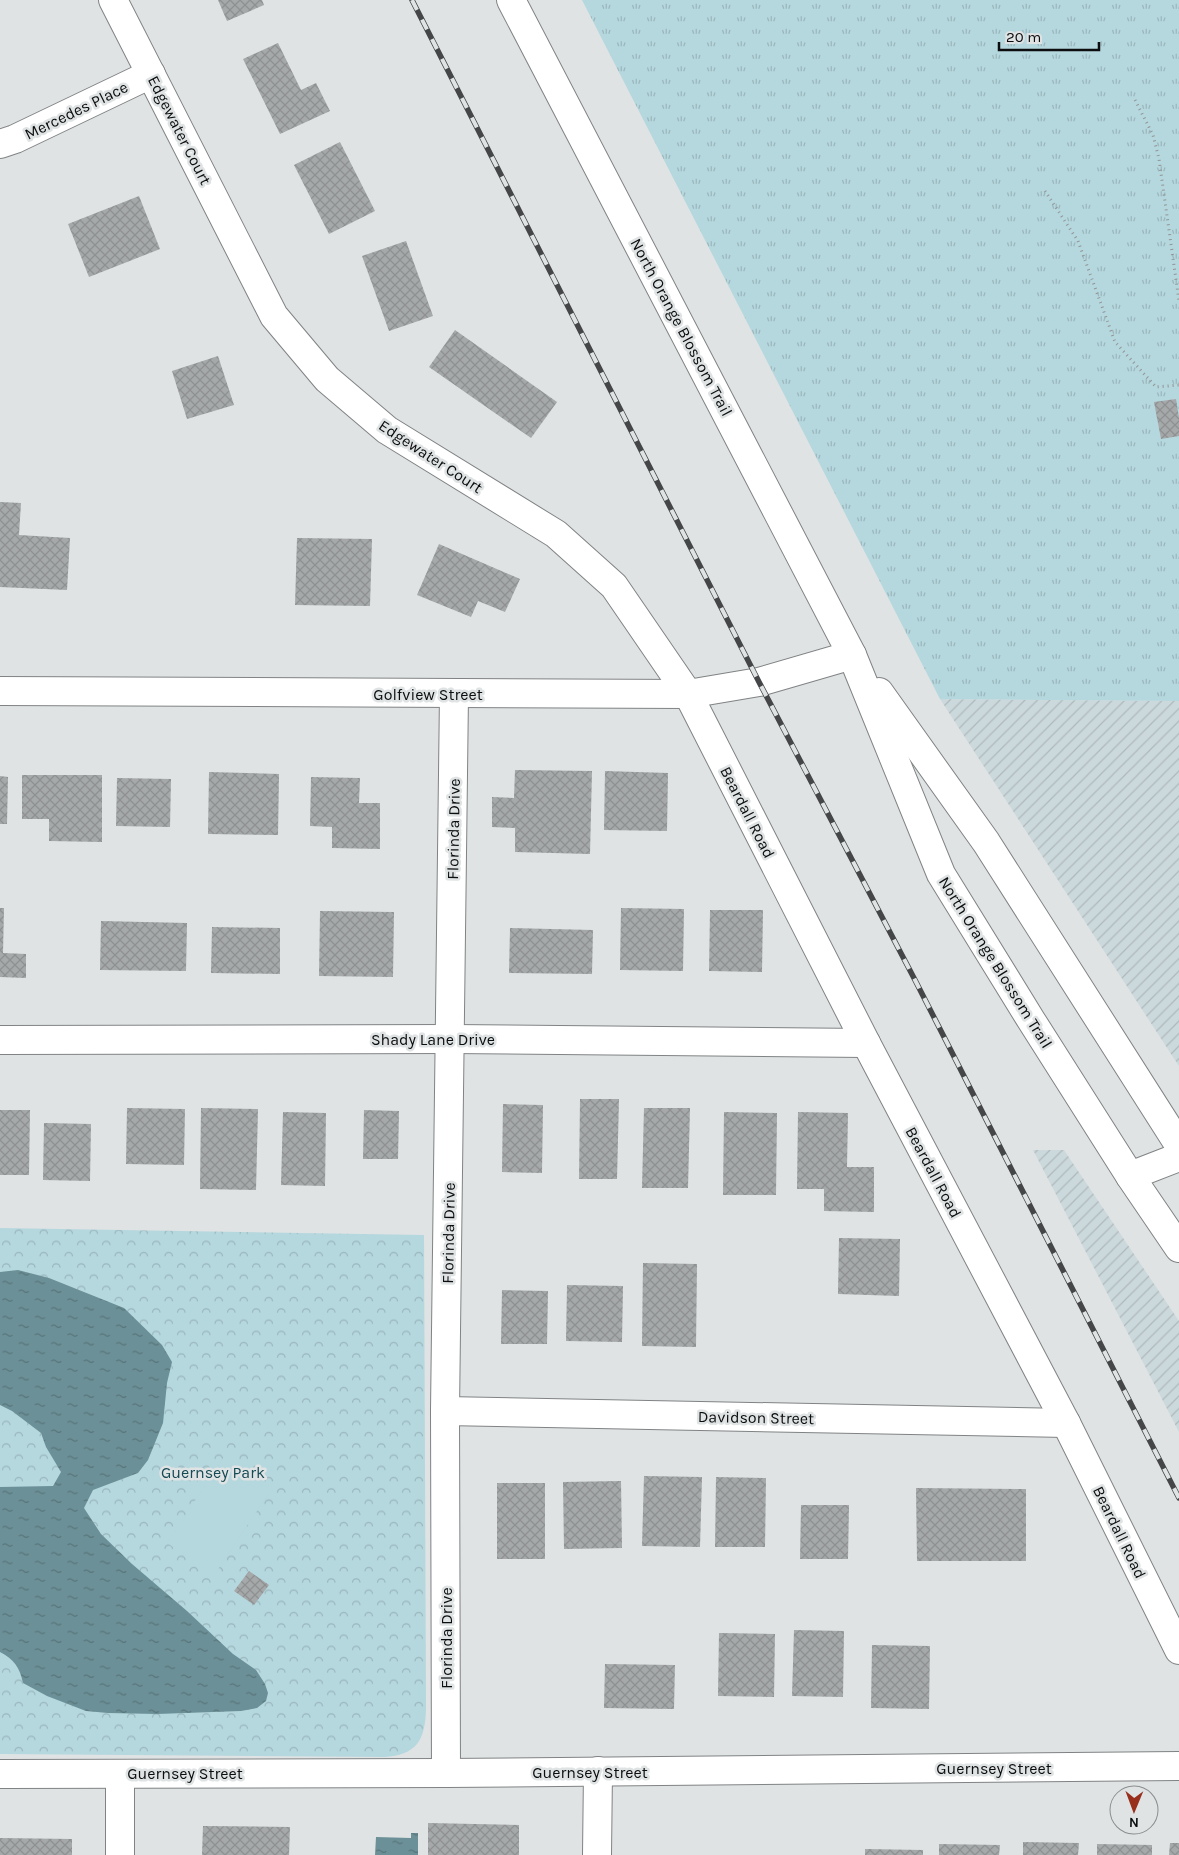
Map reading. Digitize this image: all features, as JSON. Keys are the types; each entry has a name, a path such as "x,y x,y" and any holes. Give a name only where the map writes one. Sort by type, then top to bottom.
{"street":[{"name":"Edgewater Court","path":"113,0 274,316 327,380 387,430 556,534 614,586 688,694"},
{"name":"North Orange Blossom Trail","path":"511,0 852,655 941,874 1130,1176 1179,1248"},
{"name":"Mercedes Place","path":"0,144 15,139 151,74"},
{"name":"North Orange Blossom Trail","path":"852,655 986,842 1084,999 1179,1145"},
{"name":"Golfview Street","path":"0,690 688,694 759,682 852,655"},
{"name":"Florinda Drive","path":"446,1773 445,1410 454,694"},
{"name":"Beardall Road","path":"688,694 866,1043 1066,1423 1179,1650"},
{"name":"Shady Lane Drive","path":"0,1040 451,1039 866,1043"},
{"path":"1130,1176 1179,1157"},
{"name":"Davidson Street","path":"445,1410 1066,1423"},
{"name":"Guernsey Street","path":"0,1774 598,1772 1179,1766"},
{"path":"597,1855 598,1772"},
{"path":"120,1774 120,1855"}],"path":[{"path":"1135,100 1153,135 1159,159 1179,301"},
{"path":"1045,191 1078,241 1115,342 1156,387 1179,385"}],"shaded area":[{"path":"940,699 1179,701 1179,1066 1171,1054"},
{"path":"1033,1150 1064,1150 1179,1321 1179,1432"}],"green space":[{"path":"582,0 1179,0 1179,701 940,699"},
{"name":"Guernsey Park","path":"0,1228 424,1235 426,1709 424,1729 417,1744 412,1749 395,1756 384,1757 0,1754"},
{"path":"223,1458 271,1490 215,1574 167,1543"}],"water":[{"path":"18,1270 49,1278 124,1308 162,1345 172,1362 167,1383 163,1423 148,1460 138,1473 93,1490 84,1508 101,1534 132,1564 187,1611 233,1654 256,1670 265,1684 268,1693 266,1701 257,1708 241,1711 157,1714 86,1711 47,1696 23,1683 16,1665 0,1652 0,1487 53,1486 61,1472 46,1447 41,1433 12,1411 0,1405 0,1272"},
{"path":"411,1833 418,1833 418,1855 375,1855 376,1837 411,1838"}],"building":[{"path":"218,0 262,0 264,5 227,21"},
{"path":"278,43 301,90 316,83 330,111 280,134 243,59"},
{"path":"340,142 375,211 329,234 294,165"},
{"path":"139,196 160,249 89,277 68,224"},
{"path":"406,241 433,316 389,331 362,256"},
{"path":"455,330 557,402 531,438 429,367"},
{"path":"218,356 234,405 187,419 172,371"},
{"path":"1176,399 1179,436 1161,439 1154,402"},
{"path":"0,502 21,503 19,535 70,538 67,590 0,587"},
{"path":"297,538 372,539 370,606 295,605"},
{"path":"439,544 520,579 505,612 478,601 471,617 417,595"},
{"path":"515,770 592,771 590,854 515,852 515,828 492,827 492,797 514,798"},
{"path":"605,771 668,773 667,831 604,830"},
{"path":"209,772 279,774 278,835 208,834"},
{"path":"22,775 102,775 102,842 49,841 49,819 22,819"},
{"path":"0,776 8,777 7,824 0,824"},
{"path":"311,777 360,778 359,803 380,803 380,849 332,848 332,827 310,826"},
{"path":"117,778 171,779 170,827 116,826"},
{"path":"0,908 4,908 3,953 26,954 26,978 0,977"},
{"path":"621,908 684,909 683,971 620,970"},
{"path":"710,910 763,910 762,972 709,971"},
{"path":"320,911 394,912 393,977 319,976"},
{"path":"101,921 187,923 186,971 100,970"},
{"path":"212,927 280,928 280,974 211,973"},
{"path":"510,928 593,930 592,974 509,973"},
{"path":"580,1099 619,1099 617,1179 579,1179"},
{"path":"503,1104 543,1105 542,1173 502,1172"},
{"path":"127,1108 185,1109 184,1165 126,1164"},
{"path":"201,1108 258,1109 256,1190 200,1189"},
{"path":"644,1108 690,1108 688,1188 642,1188"},
{"path":"0,1110 30,1110 29,1175 0,1175"},
{"path":"364,1110 399,1111 398,1159 363,1159"},
{"path":"283,1112 326,1113 325,1186 281,1185"},
{"path":"724,1112 777,1113 776,1195 723,1195"},
{"path":"798,1112 848,1113 847,1167 874,1167 874,1212 824,1211 824,1189 797,1189"},
{"path":"44,1123 91,1124 90,1181 43,1180"},
{"path":"839,1238 900,1239 899,1296 838,1294"},
{"path":"643,1263 697,1264 696,1347 642,1346"},
{"path":"567,1285 623,1286 622,1342 566,1341"},
{"path":"502,1290 548,1291 547,1344 501,1344"},
{"path":"644,1476 702,1477 700,1547 642,1546"},
{"path":"716,1477 766,1478 765,1547 715,1547"},
{"path":"621,1481 622,1548 564,1549 563,1482"},
{"path":"497,1483 545,1483 545,1559 497,1559"},
{"path":"916,1488 1026,1489 1026,1561 917,1561"},
{"path":"801,1505 849,1505 848,1559 800,1559"},
{"path":"249,1571 269,1585 254,1605 234,1591"},
{"path":"794,1630 844,1631 843,1697 792,1696"},
{"path":"719,1633 775,1634 774,1697 718,1696"},
{"path":"872,1645 930,1646 929,1709 871,1708"},
{"path":"605,1664 675,1665 674,1709 604,1708"},
{"path":"428,1823 519,1825 519,1855 428,1855"},
{"path":"203,1826 290,1827 289,1855 202,1855"},
{"path":"0,1838 72,1839 72,1855 0,1855"},
{"path":"1023,1842 1079,1843 1078,1855 1023,1855"},
{"path":"1170,1843 1179,1843 1179,1855 1169,1855"},
{"path":"939,1844 1000,1845 999,1855 939,1855"},
{"path":"1097,1844 1152,1845 1152,1855 1097,1855"},
{"path":"865,1849 923,1850 923,1855 865,1855"}],"railway":[{"path":"412,0 759,682 915,980 1179,1498"}]}
